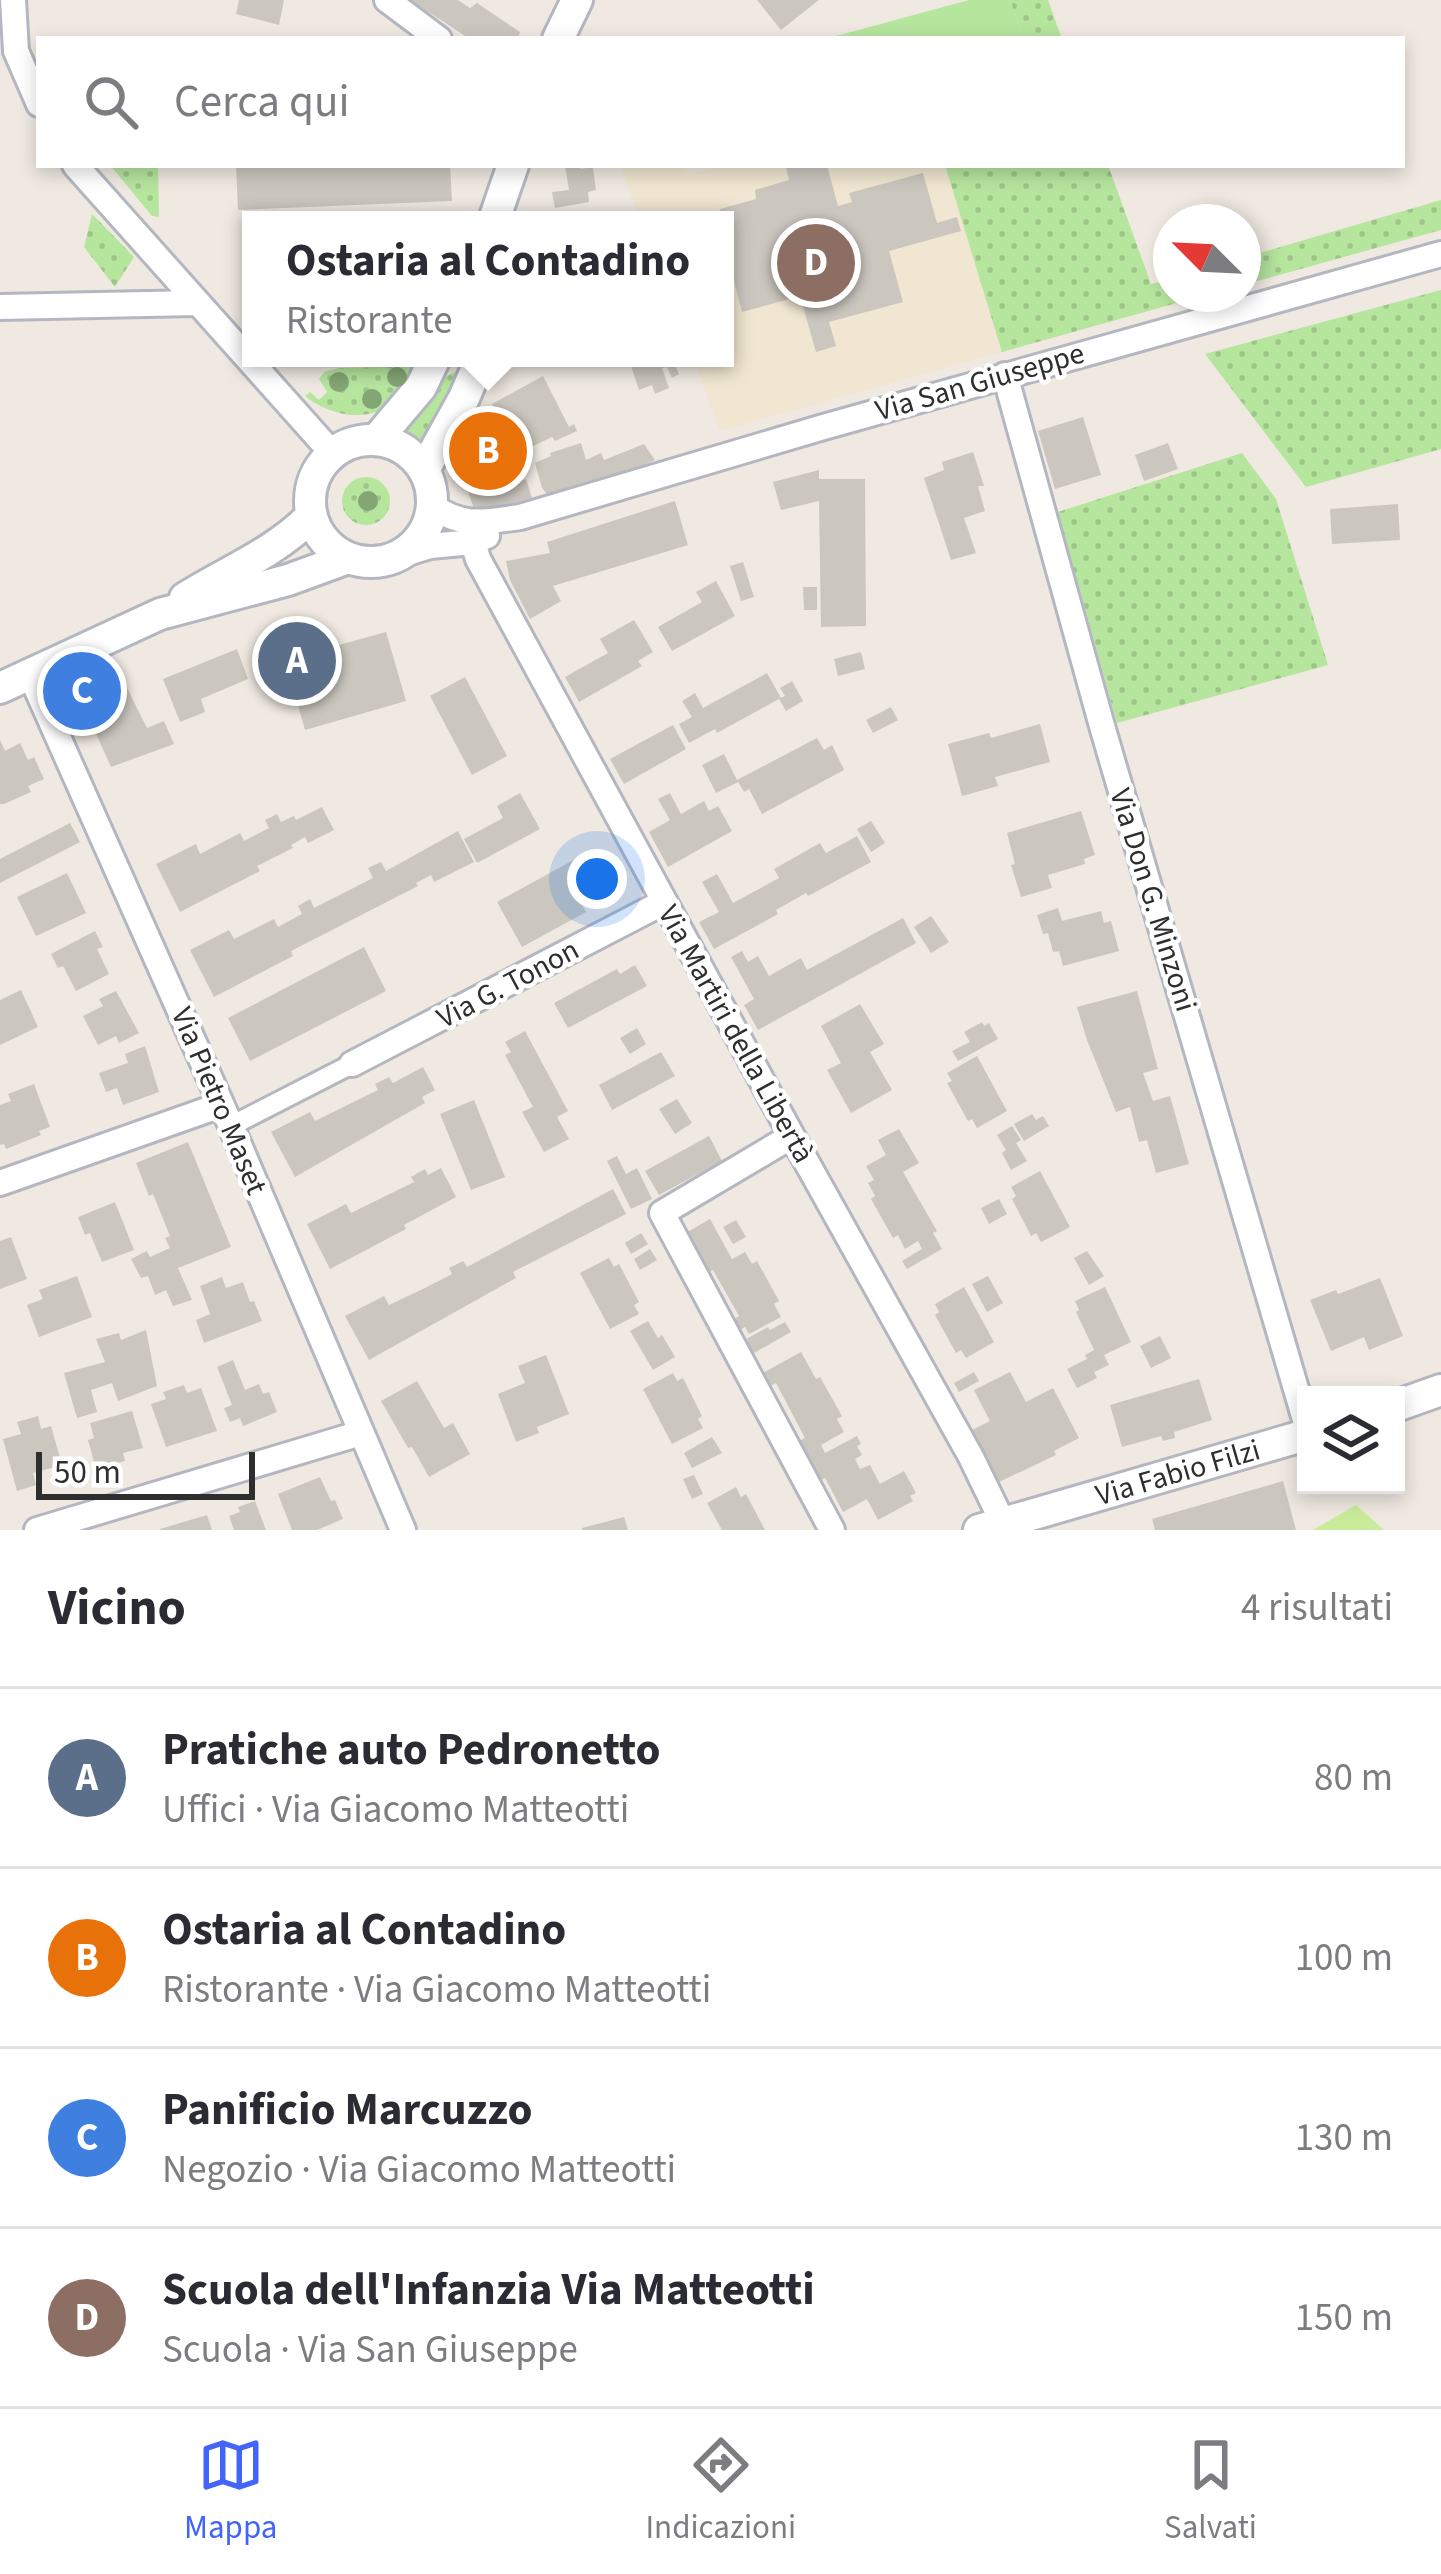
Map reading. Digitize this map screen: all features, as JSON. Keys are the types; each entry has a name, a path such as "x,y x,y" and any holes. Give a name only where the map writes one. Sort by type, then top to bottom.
{"street":[{"path":"13,0 16,51 36,98"},
{"path":"387,0 435,36"},
{"path":"550,0 554,36"},
{"path":"556,36 577,0"},
{"path":"78,168 242,354"},
{"path":"497,211 512,168"},
{"path":"519,211 526,168"},
{"name":"Via San Giuseppe","path":"432,506 462,522 520,517 1441,254"},
{"path":"0,307 196,303"},
{"path":"254,367 332,453"},
{"path":"377,439 435,367"},
{"path":"424,470 477,367"},
{"name":"Via Don G. Minzoni","path":"1005,375 1102,726 1297,1392"},
{"path":"0,688 258,573 348,558 377,562 401,555 421,537 432,506 424,470 406,450 377,439 346,444 320,466 311,486 311,516 327,544 348,558"},
{"path":"258,573 311,516"},
{"name":"Via San Giuseppe","path":"401,555 430,546 473,542 520,517"},
{"name":"Via Martiri della Libertà","path":"473,542 478,559 791,1136 970,1457 991,1527"},
{"name":"Via Pietro Maset","path":"30,674 403,1530"},
{"name":"Via G. Tonon","path":"352,1064 664,902"},
{"path":"0,1183 226,1115 352,1064"},
{"path":"791,1136 662,1213 832,1530"},
{"path":"1405,1403 1441,1390"},
{"path":"37,1530 361,1433"},
{"name":"Via Fabio Filzi","path":"991,1527 1297,1439"}],"shaded area":[{"path":"621,168 686,168 689,175 711,168 946,168 1002,352 720,431 696,367 734,367 734,211 637,211"}],"green space":[{"path":"969,0 1010,0 1022,36 836,36"},
{"path":"1010,0 1048,0 1061,36 1022,36"},
{"path":"112,168 158,168 159,217 152,216"},
{"path":"946,168 1109,168 1153,284 1153,310 1002,352"},
{"path":"1441,200 1441,230 1261,280 1261,253"},
{"path":"92,214 134,257 115,287 84,247"},
{"path":"1441,290 1441,449 1306,487 1205,354"},
{"path":"417,367 386,407 363,415 338,413 305,396 310,392 319,400 327,392 319,379 324,372"},
{"path":"461,372 419,444 402,432 425,407 440,379"},
{"path":"1242,453 1276,499 1328,665 1117,723 1058,512"},
{"path":"366,477 383,484 390,501 383,518 366,525 349,518 342,501 349,484"},
{"path":"1356,1505 1384,1530 1313,1530"}],"building":[{"path":"239,0 284,0 279,25 236,14"},
{"path":"410,0 458,0 470,8 477,3 520,32 519,36 465,36"},
{"path":"757,0 819,0 781,30"},
{"path":"236,168 450,168 452,201 238,210"},
{"path":"565,168 593,168 596,190 588,192 589,202 555,208 552,192 569,190"},
{"path":"786,168 828,168 838,206 852,202 849,193 923,173 937,223 957,217 961,231 889,251 903,302 829,322 836,346 816,352 800,296 742,312 734,282 734,211 720,209 756,199 755,190 789,180"},
{"path":"631,367 667,367 662,368 669,388 655,394 652,385 639,390"},
{"path":"543,376 569,427 574,424 577,431 517,454 492,404"},
{"path":"1083,417 1101,475 1055,489 1038,431"},
{"path":"581,443 586,460 601,453 604,460 644,444 655,460 547,494 535,463"},
{"path":"1168,443 1178,469 1144,481 1135,455"},
{"path":"973,452 984,486 978,486 985,511 964,518 976,553 951,560 924,478 944,470 942,462"},
{"path":"514,460 532,498 476,514 465,484"},
{"path":"819,470 819,479 865,479 866,626 821,627 819,501 781,510 773,482"},
{"path":"675,501 688,545 553,586 561,601 530,619 506,561 550,553 547,542"},
{"path":"1398,504 1400,540 1332,544 1330,509"},
{"path":"743,562 754,597 741,601 730,566"},
{"path":"716,581 735,616 672,651 658,627 702,602 696,592"},
{"path":"803,587 817,587 817,610 804,610"},
{"path":"634,620 653,652 638,661 642,666 579,702 565,677 608,653 600,639"},
{"path":"386,632 406,701 305,730 285,660"},
{"path":"237,649 248,679 201,699 205,712 180,722 163,679"},
{"path":"861,652 865,669 838,676 834,659"},
{"path":"767,673 781,698 785,696 780,688 792,681 803,701 786,711 779,699 689,743 679,724 692,717 682,701 695,693 703,708"},
{"path":"121,676 147,728 164,721 174,744 111,767 78,693"},
{"path":"465,677 507,756 472,775 430,696"},
{"path":"891,707 898,720 873,733 866,720"},
{"path":"1040,724 1050,762 995,777 998,786 962,796 948,744"},
{"path":"673,725 686,749 624,784 610,759"},
{"path":"817,738 824,750 832,745 844,770 762,814 749,789 744,792 738,782 716,793 702,765 724,754 737,780"},
{"path":"0,740 5,751 20,743 28,760 34,757 44,779 28,786 31,792 4,804 0,804"},
{"path":"520,793 540,829 477,863 464,839 503,818 497,806"},
{"path":"670,793 681,814 704,801 709,811 718,806 732,831 668,867 649,832 670,820 658,799"},
{"path":"322,807 334,830 308,843 305,837 257,866 260,871 180,912 156,864 196,844 200,854 240,833 244,841 269,828 265,820 277,814 281,822 294,816 296,820"},
{"path":"1081,811 1095,855 1084,859 1085,864 1048,875 1052,888 1021,897 1007,833"},
{"path":"871,821 885,843 871,852 857,829"},
{"path":"70,823 80,842 0,883 0,859"},
{"path":"458,831 474,862 434,882 431,875 214,997 190,950 229,930 234,939 274,919 278,927 302,914 298,906 310,899 314,908 373,878 368,868 381,862 386,871"},
{"path":"857,836 871,862 806,893 714,949 699,922 719,912 702,882 717,874 733,903 779,878 774,869 820,843 826,853"},
{"path":"577,858 586,874 570,883 586,912 522,947 497,902"},
{"path":"67,873 86,913 36,936 17,897"},
{"path":"1058,908 1062,921 1101,911 1104,923 1111,921 1119,951 1063,966 1037,915"},
{"path":"931,916 949,942 931,953 914,927"},
{"path":"903,918 916,943 758,1030 744,1005 754,999 731,957 742,951 748,962 758,956 769,976 801,958 807,970"},
{"path":"95,931 103,947 97,949 109,974 76,991 51,954"},
{"path":"364,947 386,991 250,1061 228,1018"},
{"path":"635,965 647,986 568,1028 554,1003 617,969 620,974"},
{"path":"21,990 38,1027 0,1045 0,1000"},
{"path":"116,991 139,1033 119,1043 116,1036 98,1045 83,1016 103,1006 99,999"},
{"path":"1137,991 1158,1069 1143,1073 1153,1101 1170,1096 1189,1164 1156,1173 1147,1140 1139,1142 1130,1107 1116,1112 1077,1007"},
{"path":"860,1004 884,1044 870,1052 892,1090 851,1113 827,1070 841,1063 821,1026"},
{"path":"982,1022 984,1026 989,1023 998,1039 958,1061 952,1051 970,1042 964,1032"},
{"path":"637,1028 646,1044 630,1054 620,1038"},
{"path":"525,1031 568,1111 557,1117 569,1139 544,1152 522,1112 533,1107 505,1055 511,1052 505,1042"},
{"path":"145,1046 159,1092 123,1105 117,1088 106,1092 99,1073 128,1063 125,1054"},
{"path":"661,1052 675,1076 612,1110 599,1085"},
{"path":"977,1056 1007,1111 977,1128 972,1119 968,1121 947,1083 952,1081 947,1073"},
{"path":"423,1067 435,1090 422,1097 425,1103 295,1177 271,1132 310,1112 315,1121 378,1090 375,1084 389,1077 393,1083"},
{"path":"34,1084 50,1127 6,1149 0,1145 0,1105 11,1101 8,1094"},
{"path":"677,1099 692,1123 675,1134 659,1109"},
{"path":"474,1100 505,1177 471,1190 440,1114"},
{"path":"1032,1114 1036,1120 1043,1116 1049,1126 1024,1141 1014,1124"},
{"path":"1012,1126 1027,1161 1011,1170 997,1135"},
{"path":"899,1129 919,1163 903,1172 937,1231 933,1233 942,1249 907,1269 902,1261 922,1249 918,1241 905,1249 898,1235 893,1238 871,1199 875,1196 868,1183 874,1180 866,1166 886,1155 878,1140"},
{"path":"709,1136 722,1161 659,1195 645,1171"},
{"path":"188,1142 231,1247 178,1268 192,1300 173,1306 166,1290 155,1295 148,1276 141,1278 131,1259 170,1248 165,1238 170,1236 136,1163"},
{"path":"617,1156 626,1174 637,1168 652,1199 631,1209 607,1161"},
{"path":"441,1168 456,1197 330,1269 307,1224 346,1204 351,1213 414,1182 411,1177 425,1169 428,1175"},
{"path":"1040,1171 1070,1227 1041,1242 1036,1233 1031,1236 1012,1199 1016,1196 1011,1187"},
{"path":"613,1189 626,1214 513,1272 516,1278 369,1360 345,1316 384,1296 389,1305 427,1287 452,1274 449,1268 463,1261 467,1267"},
{"path":"999,1199 1007,1214 989,1224 981,1208"},
{"path":"115,1202 134,1250 102,1262 78,1217"},
{"path":"710,1219 732,1259 745,1252 752,1264 757,1261 779,1301 774,1304 781,1317 749,1334 745,1327 736,1332 730,1322 739,1316 713,1270 699,1278 677,1238"},
{"path":"736,1220 746,1237 733,1244 723,1227"},
{"path":"641,1233 648,1244 631,1254 625,1243"},
{"path":"11,1237 27,1279 0,1289 0,1241"},
{"path":"650,1249 657,1260 640,1270 634,1259"},
{"path":"1087,1251 1104,1276 1089,1285 1074,1258"},
{"path":"609,1258 614,1267 619,1264 639,1302 634,1305 639,1314 610,1329 580,1273"},
{"path":"77,1276 92,1317 39,1337 27,1305 43,1299 39,1290"},
{"path":"988,1276 1003,1303 987,1312 972,1284"},
{"path":"222,1277 226,1288 243,1282 262,1321 204,1343 196,1320 210,1314 200,1286"},
{"path":"1380,1278 1403,1336 1369,1350 1364,1337 1331,1351 1310,1300"},
{"path":"964,1287 994,1342 966,1358 961,1350 956,1353 935,1315 939,1312 935,1304"},
{"path":"1105,1287 1131,1342 1104,1355 1109,1365 1077,1388 1067,1369 1094,1350 1075,1301"},
{"path":"648,1321 675,1357 653,1370 630,1331"},
{"path":"785,1322 791,1332 738,1362 730,1348"},
{"path":"146,1330 157,1386 118,1401 112,1383 91,1390 97,1412 77,1418 64,1373 105,1362 96,1339 119,1333 121,1340"},
{"path":"1160,1336 1171,1358 1151,1368 1140,1346"},
{"path":"801,1352 842,1416 837,1419 844,1432 821,1445 825,1453 857,1436 862,1455 855,1459 860,1469 870,1465 880,1484 904,1471 916,1493 910,1496 913,1501 878,1520 867,1499 843,1512 825,1478 816,1483 783,1450 805,1438 776,1383 757,1393 750,1380"},
{"path":"546,1355 569,1414 516,1442 498,1394 525,1383 518,1366"},
{"path":"233,1360 245,1390 259,1384 263,1394 269,1392 277,1412 243,1426 240,1418 230,1422 224,1408 232,1405 217,1367"},
{"path":"974,1372 979,1381 959,1392 954,1383"},
{"path":"1010,1372 1026,1402 1053,1388 1079,1438 1054,1451 1056,1455 999,1482 972,1430 990,1421 974,1390"},
{"path":"673,1373 677,1381 683,1378 703,1428 672,1444 643,1389"},
{"path":"1199,1379 1212,1420 1174,1432 1175,1438 1163,1441 1161,1436 1122,1447 1110,1405"},
{"path":"417,1381 444,1428 453,1423 470,1454 429,1477 381,1401"},
{"path":"184,1385 187,1393 201,1388 217,1431 166,1447 151,1404 166,1399 163,1392"},
{"path":"132,1411 143,1448 123,1453 125,1461 96,1469 88,1440 94,1438 90,1423"},
{"path":"38,1416 41,1429 51,1426 62,1465 33,1473 36,1485 17,1491 3,1439 21,1434 17,1422"},
{"path":"712,1437 722,1453 692,1468 684,1453"},
{"path":"694,1475 703,1494 692,1499 683,1479"},
{"path":"320,1477 343,1519 317,1530 292,1530 278,1494"},
{"path":"1283,1481 1296,1530 1155,1530 1152,1519"},
{"path":"736,1487 741,1497 746,1494 765,1530 722,1530 707,1503"},
{"path":"255,1501 266,1530 234,1530 229,1516"},
{"path":"207,1515 212,1530 160,1530 160,1529"},
{"path":"624,1517 628,1530 582,1530 582,1528"}],"place":[{"name":"Scuola dell'Infanzia Via Matteotti","path":"816,263"},
{"name":"Ostaria al Contadino","path":"488,451"},
{"name":"Pratiche auto Pedronetto","path":"297,661"},
{"name":"Panificio Marcuzzo","path":"82,691"}]}
